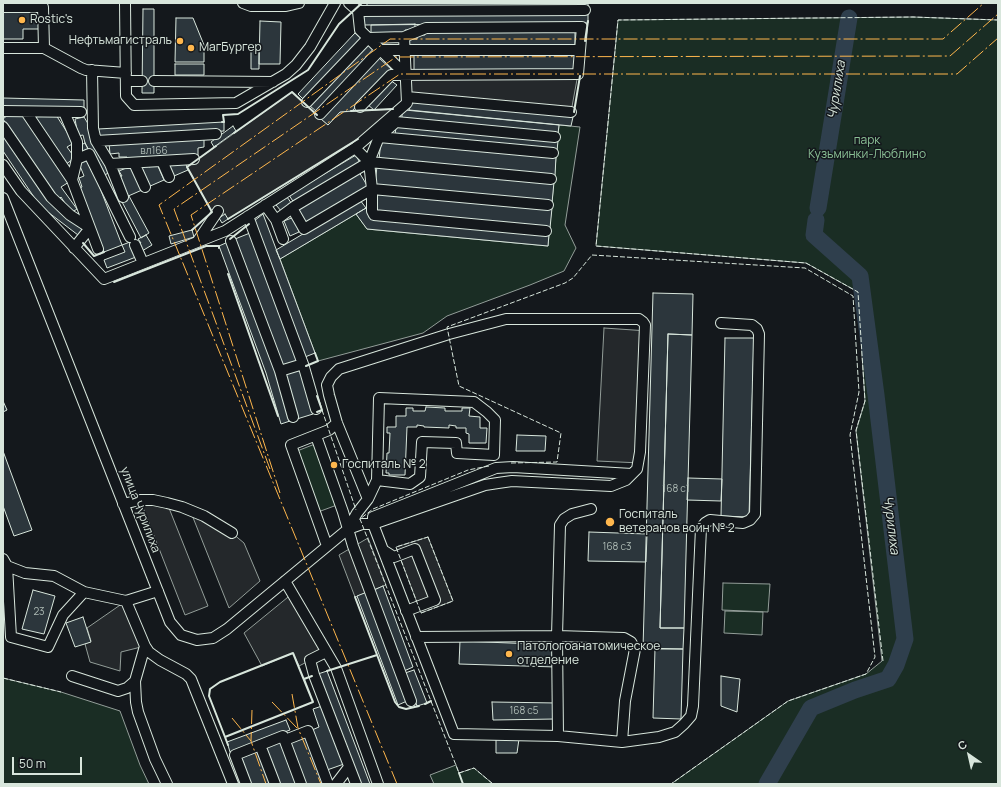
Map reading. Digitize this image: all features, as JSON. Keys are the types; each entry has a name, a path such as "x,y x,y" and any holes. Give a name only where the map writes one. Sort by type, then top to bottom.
{"street":[{"path":"125,3 126,96 134,105 236,103 286,74 296,65 310,47 335,3"},
{"path":"243,3 251,6 286,6 299,3"},
{"path":"349,3 358,11 585,10"},
{"path":"3,7 43,7 44,48"},
{"path":"358,11 360,30 406,75"},
{"path":"307,102 368,38 404,37 426,28 582,27 578,74 390,75 360,107"},
{"path":"3,165 21,192 104,280 225,231 355,148 407,102 404,37"},
{"path":"3,48 44,48 81,68 142,81"},
{"path":"320,114 380,50 580,50"},
{"path":"92,70 93,128 96,141 110,164 123,197"},
{"path":"154,81 273,82"},
{"path":"407,97 571,112"},
{"path":"3,111 81,112"},
{"path":"26,112 72,180 98,249"},
{"path":"64,112 77,142 77,159 72,180"},
{"path":"546,231 374,215 372,211 372,188 369,162 379,137 396,122 555,137"},
{"path":"3,127 51,197 70,215 90,228"},
{"path":"96,141 216,134"},
{"path":"379,137 553,153"},
{"path":"355,148 369,162"},
{"path":"77,159 89,154 143,263"},
{"path":"110,164 194,159"},
{"path":"162,161 169,177"},
{"path":"276,220 292,208 369,162 551,179"},
{"path":"134,163 145,187"},
{"path":"292,208 304,229 372,188 548,205"},
{"name":"улица Чурилиха","path":"3,198 170,622 182,635 197,640 213,638 227,629 348,529"},
{"path":"265,205 276,220 283,239"},
{"path":"197,242 218,211"},
{"path":"248,216 303,364 316,409"},
{"path":"74,248 90,228"},
{"path":"231,241 280,371 293,417"},
{"path":"348,529 362,524 372,524 484,485 498,482 512,481 611,486 621,483 637,469 640,452 645,325 639,319 506,319 449,334 339,369 331,377 327,385 338,423 368,499"},
{"path":"632,474 513,467 496,468 373,518 372,524 454,734 558,736 622,742 660,737 675,732 691,716 693,706 701,528 710,520 743,523 750,520 754,514 760,334 752,325 722,323"},
{"path":"280,371 303,364"},
{"path":"348,529 357,513 368,499 377,480 379,398 474,402 487,412 494,420 494,455 457,453 456,443 422,442 420,477 410,484 377,480"},
{"path":"328,546 291,446 329,430 338,423"},
{"path":"316,436 353,546 412,701"},
{"path":"123,504 140,500 167,502 204,516 232,533"},
{"path":"558,736 557,636 560,525 564,519 572,514 591,509"},
{"path":"383,550 394,557 415,549 435,600 406,611"},
{"path":"5,562 25,573 54,576 84,592 126,601 158,591"},
{"path":"5,562 11,637 48,647 64,614 84,592"},
{"path":"285,581 336,668 378,784"},
{"path":"126,601 145,646 154,656 191,678 233,784"},
{"path":"416,638 557,636 624,638 631,642 635,649 625,701 622,742"},
{"path":"145,646 135,681 136,702 138,712 155,759 167,784"},
{"path":"326,652 310,660 314,675 356,784"},
{"path":"72,676 118,691 127,688 135,681"},
{"path":"285,740 308,731 328,784"},
{"path":"246,784 235,755 283,736 301,784"},
{"path":"260,745 275,784"},
{"path":"336,784 349,768"}],"green space":[{"name":"парк Кузьминки-Люблино","path":"913,17 998,20 998,784 671,784 788,701 866,674 882,661 856,431 865,401 858,292 806,263 596,246 618,20"},
{"path":"559,125 580,127 565,225 576,248 564,271 447,316 423,333 318,361 280,259 356,214 367,229 548,246"},
{"path":"315,444 337,505 318,512 297,451"},
{"path":"723,583 770,584 768,612 722,610"},
{"path":"725,611 763,612 762,635 724,633"},
{"path":"3,678 61,692 120,711 140,765 149,784 3,784"},
{"path":"456,765 459,773 474,768 493,784 434,784 430,775"}],"shaded area":[{"path":"578,74 571,112 409,97 411,75"},
{"path":"292,92 328,125 340,112 393,109 359,139 228,219 225,215 219,218 212,212 187,167"},
{"path":"604,328 648,331 641,463 597,461"},
{"path":"140,500 167,503 208,606 185,615"},
{"path":"190,510 232,533 244,543 260,581 229,608"},
{"path":"428,537 453,601 421,613 396,547"},
{"path":"368,538 386,585 355,597 339,555"},
{"path":"293,593 326,652 299,666 293,653 262,666 244,633"},
{"path":"126,601 145,646 121,652 120,671 90,662 85,644 91,641 87,628"}],"building":[{"path":"367,3 588,3 588,7 367,8"},
{"path":"143,9 154,9 154,93 142,93"},
{"name":"Rostic's","path":"3,10 40,10 40,29 23,29 23,39 3,39"},
{"path":"588,14 588,23 363,25 363,15"},
{"path":"176,18 193,18 204,45 204,62 175,62"},
{"path":"260,21 281,22 280,64 259,64"},
{"path":"415,24 415,30 405,30 405,34 371,34 371,25"},
{"path":"575,30 575,47 409,47 409,39 417,39 417,35 425,35 425,31"},
{"path":"355,33 362,39 304,100 298,94"},
{"path":"368,44 374,50 317,112 310,106"},
{"path":"251,51 259,51 259,69 251,69"},
{"path":"575,54 576,70 414,71 414,55"},
{"path":"379,58 391,69 352,111 340,112 328,125 321,119"},
{"path":"175,64 204,64 204,75 175,75"},
{"path":"390,80 397,85 374,110 367,104"},
{"path":"3,98 84,100 84,109 3,107"},
{"path":"411,101 573,117 571,126 409,110"},
{"path":"405,110 559,125 558,134 402,119 402,112"},
{"path":"9,114 23,115 69,182 61,187 77,209 71,213 61,197 58,200 3,119"},
{"path":"40,115 56,115 74,143 67,147 75,158 66,164 35,118"},
{"path":"84,117 110,172 103,176 85,143 83,135 78,136 75,119"},
{"path":"224,122 224,131 99,138 98,129"},
{"path":"233,126 236,131 214,147 211,142"},
{"path":"396,126 558,141 557,151 395,136"},
{"path":"3,135 84,228 78,235 40,206 3,151"},
{"path":"204,138 204,147 198,148 198,157 127,161 127,157 119,157 119,153 110,154 109,143"},
{"path":"381,140 556,156 555,176 379,160"},
{"path":"85,143 89,151 83,154 79,146"},
{"path":"356,155 360,163 294,203 289,195"},
{"path":"88,157 122,245 104,252 80,188 82,187 79,178 84,176 78,161"},
{"path":"177,162 179,165 185,162 188,170 174,176 169,165"},
{"path":"147,164 149,167 157,164 164,180 148,187 139,167"},
{"path":"131,166 142,190 126,197 118,178 122,176 119,171"},
{"path":"377,166 554,182 552,203 375,186"},
{"path":"359,172 368,187 305,225 296,210"},
{"path":"376,191 552,208 550,228 374,212"},
{"path":"129,196 149,233 141,238 121,200"},
{"path":"287,197 292,204 282,212 276,205"},
{"path":"360,200 366,208 280,259 276,250"},
{"path":"366,208 373,217 549,234 548,246 367,229 356,214"},
{"path":"225,214 228,219 222,223 219,218"},
{"path":"263,214 315,353 305,357 254,221"},
{"path":"294,217 299,232 290,236 284,221"},
{"path":"192,230 194,237 171,244 169,236"},
{"path":"250,233 298,361 283,367 235,239"},
{"path":"146,235 152,245 142,251 138,245 141,243 138,239"},
{"path":"130,242 136,257 107,268 104,260 125,252 122,245"},
{"path":"228,242 276,370 290,421 281,424 266,373 219,246"},
{"path":"653,293 693,294 692,335 668,334 660,628 684,628 683,649 643,648"},
{"path":"668,334 692,335 684,628 660,628"},
{"path":"725,338 754,338 749,517 721,516"},
{"path":"300,369 313,414 297,419 285,373"},
{"path":"3,401 7,410 3,412"},
{"path":"426,407 445,408 445,411 462,411 462,408 470,408 469,416 480,417 480,428 487,428 486,443 469,443 469,434 466,433 466,428 456,428 456,426 449,425 449,428 424,427 417,425 417,427 407,427 405,475 389,475 389,473 386,473 390,433 387,433 387,427 396,427 396,416 406,416 406,408 413,408 413,411 425,411"},
{"path":"517,435 546,436 545,451 516,451"},
{"path":"3,451 32,530 14,536 3,506"},
{"path":"688,478 722,479 721,501 687,500"},
{"path":"589,532 647,534 646,562 588,561"},
{"path":"383,586 413,667 404,671 374,590"},
{"path":"33,590 55,596 44,634 22,629"},
{"path":"367,592 407,701 398,705 357,596"},
{"path":"83,617 91,642 75,647 66,623"},
{"name":"Патологоанатомическое отделение","path":"460,641 559,645 556,667 459,664"},
{"path":"655,649 683,649 681,719 653,718"},
{"path":"414,670 427,703 417,706 405,673"},
{"path":"327,671 370,784 360,784 318,674"},
{"path":"721,676 740,679 737,712 721,706"},
{"path":"492,702 557,703 555,719 493,720"},
{"path":"322,706 344,764 327,770 312,730 319,727 313,709"},
{"path":"286,720 290,730 230,752 227,742"},
{"path":"306,736 325,784 305,784 289,743"},
{"path":"496,739 519,739 517,753 496,753"},
{"path":"281,742 298,784 278,784 264,748"},
{"path":"259,751 271,784 251,784 241,758"}],"waterway":[{"name":"Чурилиха","path":"818,208 849,18"},
{"name":"Чурилиха","path":"767,784 811,708 855,690 888,679 896,665 905,639 876,395 860,276 814,235 816,220"}],"fence":[{"path":"883,661 856,430 865,401 858,292 806,263 596,246 618,20 913,17 998,20"},
{"path":"511,463 557,462 561,433 459,386 447,327 565,283 573,278 592,255 805,268 853,296 859,392 850,435 875,657 866,674 788,701 671,784"},
{"path":"322,410 356,510"},
{"path":"489,466 468,470 373,509 360,519 459,773 474,768 493,784"},
{"path":"428,537 453,601 421,613 396,547 428,537"},
{"path":"3,678 61,692"}],"wall":[{"path":"222,122 224,122 223,115 238,114 308,70 339,24 362,3"},
{"path":"585,41 588,21"},
{"path":"574,112 580,76"},
{"path":"234,133 292,92 317,115"},
{"path":"351,111 393,109"},
{"path":"228,219 358,139"},
{"path":"192,230 212,212 187,167 216,146"},
{"path":"230,239 249,224"},
{"path":"83,243 94,256 104,252"},
{"path":"114,282 206,246 219,246 219,248"},
{"path":"228,274 278,416"},
{"path":"306,366 318,361 315,353"},
{"path":"317,396 322,410 317,412"},
{"path":"355,597 395,702 399,707 406,709 419,706"},
{"path":"293,653 313,702 225,737 209,696 210,689 220,682 293,653"},
{"path":"327,671 377,655"},
{"path":"228,745 225,737 313,702 304,679 312,676"},
{"path":"425,704 431,701"},
{"path":"459,773 463,784"}],"power":[{"path":"397,784 159,205 390,39 943,39 984,3"},
{"path":"270,469 174,209 396,57 950,56 998,14"},
{"path":"280,493 191,215 400,74 957,74 998,38"},
{"path":"292,694 298,728 321,784"},
{"path":"272,702 297,728"},
{"path":"252,710 251,741 266,784"},
{"path":"232,718 251,741"}],"place":[{"name":"Rostic's","path":"22,20"},
{"name":"Нефтьмагистраль","path":"180,41"},
{"name":"МагБургер","path":"191,48"},
{"name":"Госпиталь № 2","path":"334,465"},
{"name":"Госпиталь ветеранов войн № 2","path":"610,522"},
{"name":"Патологоанатомическое отделение","path":"509,654"}]}
